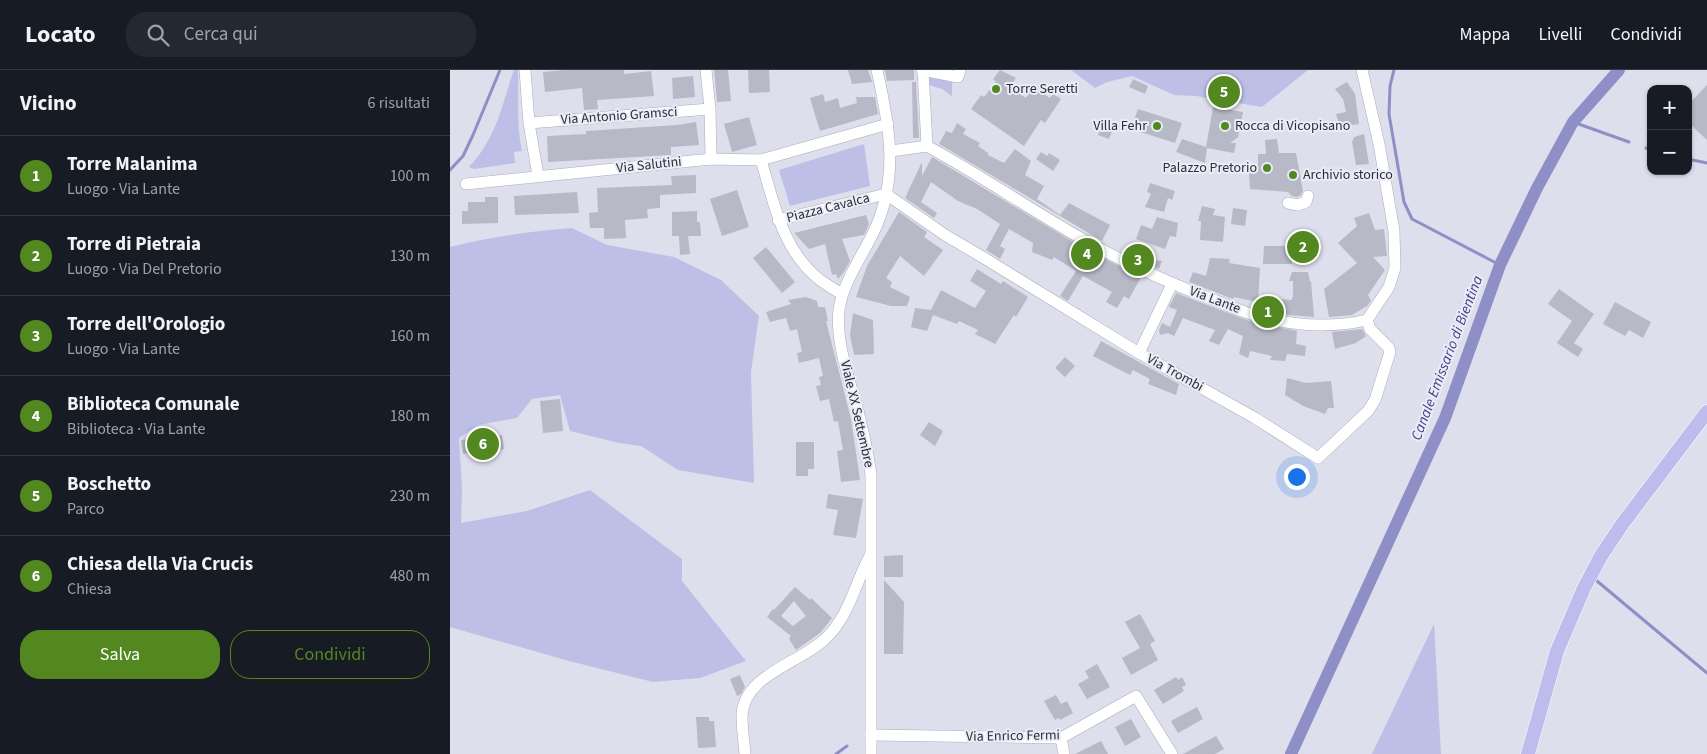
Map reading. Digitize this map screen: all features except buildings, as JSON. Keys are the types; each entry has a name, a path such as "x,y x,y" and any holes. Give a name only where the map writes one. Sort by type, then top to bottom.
{"main road":[{"path":"1528,754 1557,651 1597,564 1623,523 1707,412"}],"street":[{"path":"526,70 529,123 538,176"},
{"path":"706,70 710,110 711,159"},
{"name":"Piazza Cavalca","path":"761,160 778,220 886,194 890,151 888,124 877,70"},
{"path":"890,151 927,146 923,70 959,74"},
{"path":"1362,70 1394,231 1395,268 1389,287 1367,320"},
{"name":"Via Antonio Gramsci","path":"529,123 710,110"},
{"path":"761,160 888,124"},
{"name":"Via Lante","path":"927,146 993,183 1083,240 1140,270 1172,284 1266,318 1317,326 1348,325 1367,320"},
{"name":"Via Salutini","path":"466,184 711,159 761,160"},
{"name":"Via Trombi","path":"886,194 946,235 1139,353 1239,409 1318,458 1368,411 1375,400 1390,348 1370,329 1367,320"},
{"name":"Viale XX Settembre","path":"871,754 871,475 866,446 840,338 839,311 842,294 876,226 886,194"},
{"path":"1288,203 1302,204 1306,202 1308,196"},
{"path":"778,220 788,240 806,267 820,280 842,294"},
{"path":"1139,353 1172,284"},
{"path":"745,754 742,715 744,704 754,686 765,676 806,654 826,638 843,616 871,554"},
{"name":"Via Enrico Fermi","path":"871,735 1062,738 1136,696 1172,754"},
{"path":"1062,738 1064,754"}],"shaded area":[{"path":"514,70 518,70 518,121 522,151 514,152 515,163 474,169 469,167 492,133"},
{"path":"1071,70 1308,70 1262,107 1196,96 1174,95 1132,76 1107,82 1095,88"},
{"path":"928,74 952,82 952,96 942,89 929,85"},
{"path":"864,144 870,186 790,206 779,170"},
{"path":"572,228 607,245 674,257 721,280 759,316 751,372 754,483 678,470 641,446 619,443 570,431 560,395 532,399 517,418 477,425 459,438 462,489 461,523 527,511 590,490 682,559 682,581 746,661 700,678 653,682 569,661 450,627 450,247 511,235"},
{"path":"1434,624 1441,754 1372,754"}],"waterway":[{"path":"450,170 463,156 500,70"},
{"path":"1394,70 1390,86 1389,114 1404,202 1412,219 1500,265"},
{"name":"Canale Emissario di Bientina","path":"1291,754 1445,418 1500,265 1537,188 1573,122 1619,70"},
{"path":"1573,122 1629,142"},
{"path":"1692,160 1707,163"},
{"path":"1597,581 1707,673"},
{"path":"836,754 847,746"}],"place":[{"name":"Torre Seretti","path":"996,89"},
{"name":"Boschetto","path":"1224,92"},
{"name":"Villa Fehr","path":"1157,126"},
{"name":"Rocca di Vicopisano","path":"1225,126"},
{"name":"Palazzo Pretorio","path":"1267,168"},
{"name":"Archivio storico","path":"1293,175"},
{"name":"Torre di Pietraia","path":"1303,247"},
{"name":"Biblioteca Comunale","path":"1087,254"},
{"name":"Torre dell'Orologio","path":"1138,260"},
{"name":"Torre Malanima","path":"1268,312"},
{"name":"Chiesa della Via Crucis","path":"483,444"}]}
